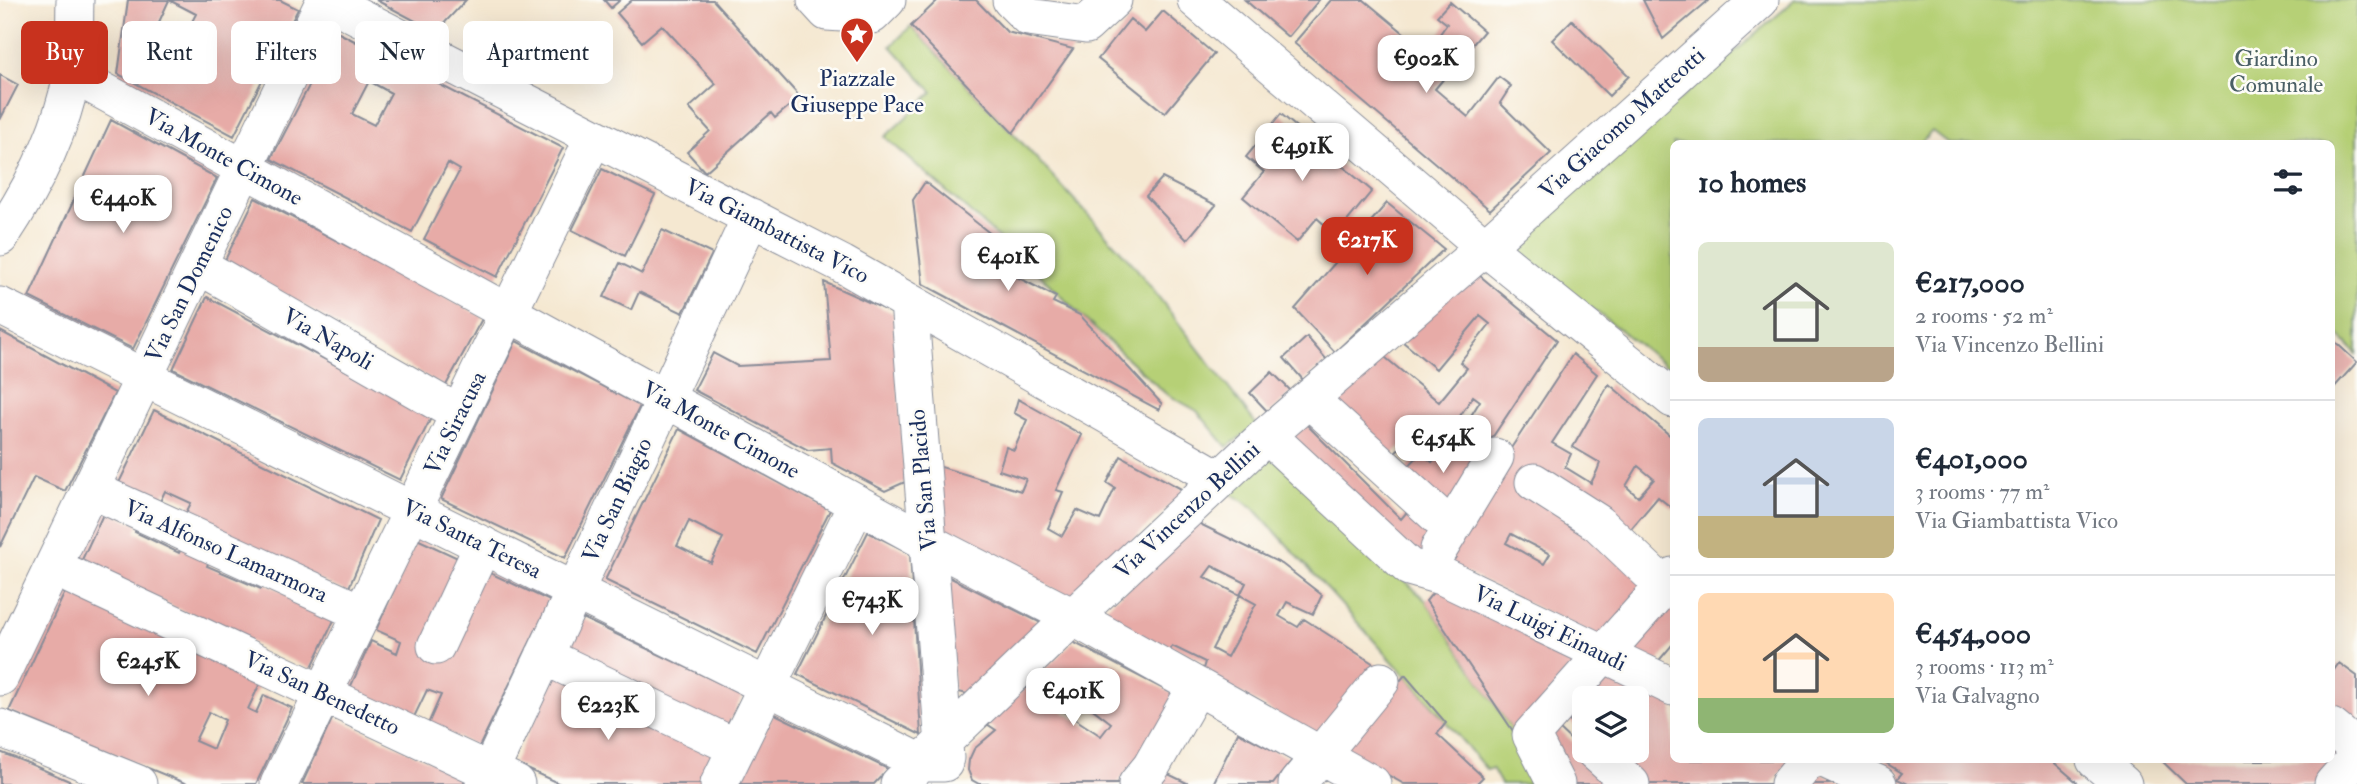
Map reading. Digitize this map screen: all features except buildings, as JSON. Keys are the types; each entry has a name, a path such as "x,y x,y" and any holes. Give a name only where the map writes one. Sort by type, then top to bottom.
{"street":[{"path":"74,21 75,0"},
{"name":"Via Giambattista Vico","path":"326,0 842,264 1220,479"},
{"name":"Via San Domenico","path":"0,677 326,0"},
{"path":"817,0 827,12 872,15 887,0"},
{"path":"1011,0 1028,18 1086,25 1113,0"},
{"path":"1196,0 1485,247 1670,397"},
{"name":"Via Giacomo Matteotti","path":"1485,247 1760,0"},
{"path":"0,237 42,163 69,84"},
{"name":"Via Monte Cimone","path":"90,84 857,504 1073,617 1372,784"},
{"name":"Via Siracusa","path":"279,784 594,137"},
{"name":"Via San Biagio","path":"497,780 544,656 751,217"},
{"name":"Via Vincenzo Bellini","path":"936,771 1073,617 1267,435 1485,247"},
{"name":"Via Napoli","path":"198,265 459,414"},
{"name":"Via San Placido","path":"909,302 929,543 936,771"},
{"name":"Via Santa Teresa","path":"0,306 768,685 936,771"},
{"path":"1309,398 1451,528"},
{"name":"Via Luigi Einaudi","path":"1267,435 1409,567 1444,577 1670,686"},
{"path":"1426,571 1495,457"},
{"path":"1534,482 1598,523 1669,581 1541,723"},
{"name":"Via Alfonso Lamarmora","path":"90,489 362,612"},
{"path":"719,784 857,504"},
{"path":"436,646 483,545"},
{"name":"Via San Benedetto","path":"52,567 323,693 497,780"},
{"path":"544,656 737,748"},
{"path":"1297,784 1381,681"},
{"path":"1137,784 1151,767 1196,686"},
{"path":"1541,723 1572,736"},
{"path":"1541,723 1556,784"},
{"path":"0,728 138,784"},
{"path":"2335,730 2357,748"},
{"path":"2333,784 2357,757"},
{"path":"1607,763 1631,784"},
{"path":"1789,784 1806,763"},
{"path":"1832,763 1878,784"}],"green space":[{"name":"Giardino Comunale","path":"1795,0 2357,0 2357,354 2335,331 2335,140 1944,140 1932,131 1924,140 1670,140 1670,369 1510,245"},
{"path":"911,26 1133,264 1257,425 1227,447 1197,411 1165,393 1035,270 885,137 933,92 891,46"},
{"path":"1274,453 1426,601 1515,734 1539,784 1501,784 1492,768 1487,770 1424,696 1253,507 1230,493"}],"place":[{"name":"Piazzale Giuseppe Pace","path":"857,64"}]}
